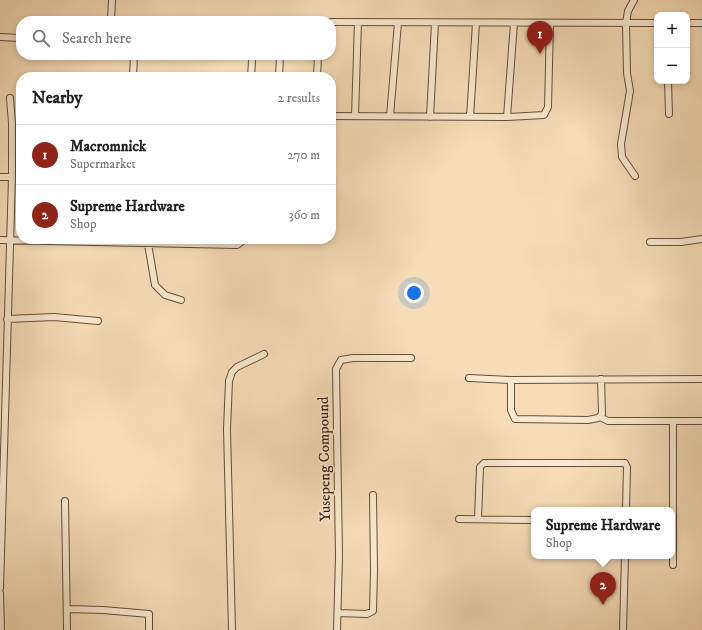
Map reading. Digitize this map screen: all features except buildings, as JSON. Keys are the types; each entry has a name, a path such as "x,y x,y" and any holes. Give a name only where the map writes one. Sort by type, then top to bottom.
{"street":[{"path":"111,16 112,0"},
{"path":"634,0 628,11 626,23 626,73 630,91 621,151 624,161 635,176"},
{"path":"336,22 514,24 654,23"},
{"path":"355,116 358,22"},
{"path":"390,116 398,23"},
{"path":"430,117 435,23"},
{"path":"470,117 476,23"},
{"path":"336,116 538,117 544,115 547,111 550,23"},
{"path":"690,23 702,23"},
{"path":"507,117 514,24"},
{"path":"0,37 16,38"},
{"path":"133,72 134,60"},
{"path":"279,72 280,60"},
{"path":"317,72 318,60"},
{"path":"251,72 252,62"},
{"path":"668,84 669,114"},
{"path":"0,588 2,413 12,177 12,123 10,98"},
{"path":"0,177 12,177"},
{"path":"650,242 680,242 702,239"},
{"path":"0,240 16,241"},
{"path":"181,300 165,295 155,285 148,244 238,244"},
{"path":"7,319 58,318 98,321"},
{"path":"232,630 228,430 229,381 232,372 237,367 264,354"},
{"name":"Yusepeng Compound","path":"337,630 339,556 336,369 342,360 353,358 411,358"},
{"path":"469,378 511,380 702,379"},
{"path":"600,379 600,417"},
{"path":"511,380 511,410 515,419 588,420 600,417 608,421 702,421"},
{"path":"673,421 673,507"},
{"path":"478,519 480,467 484,463 625,463 627,467 626,507"},
{"path":"338,613 367,614 373,611 373,495"},
{"path":"65,500 67,629"},
{"path":"459,519 531,520"},
{"path":"624,630 625,559"},
{"path":"673,559 673,565"},
{"path":"0,593 1,630"},
{"path":"67,610 103,610 149,614 149,630"}],"place":[{"name":"Macromnick","path":"540,54"},
{"name":"Supreme Hardware","path":"603,605"}]}
